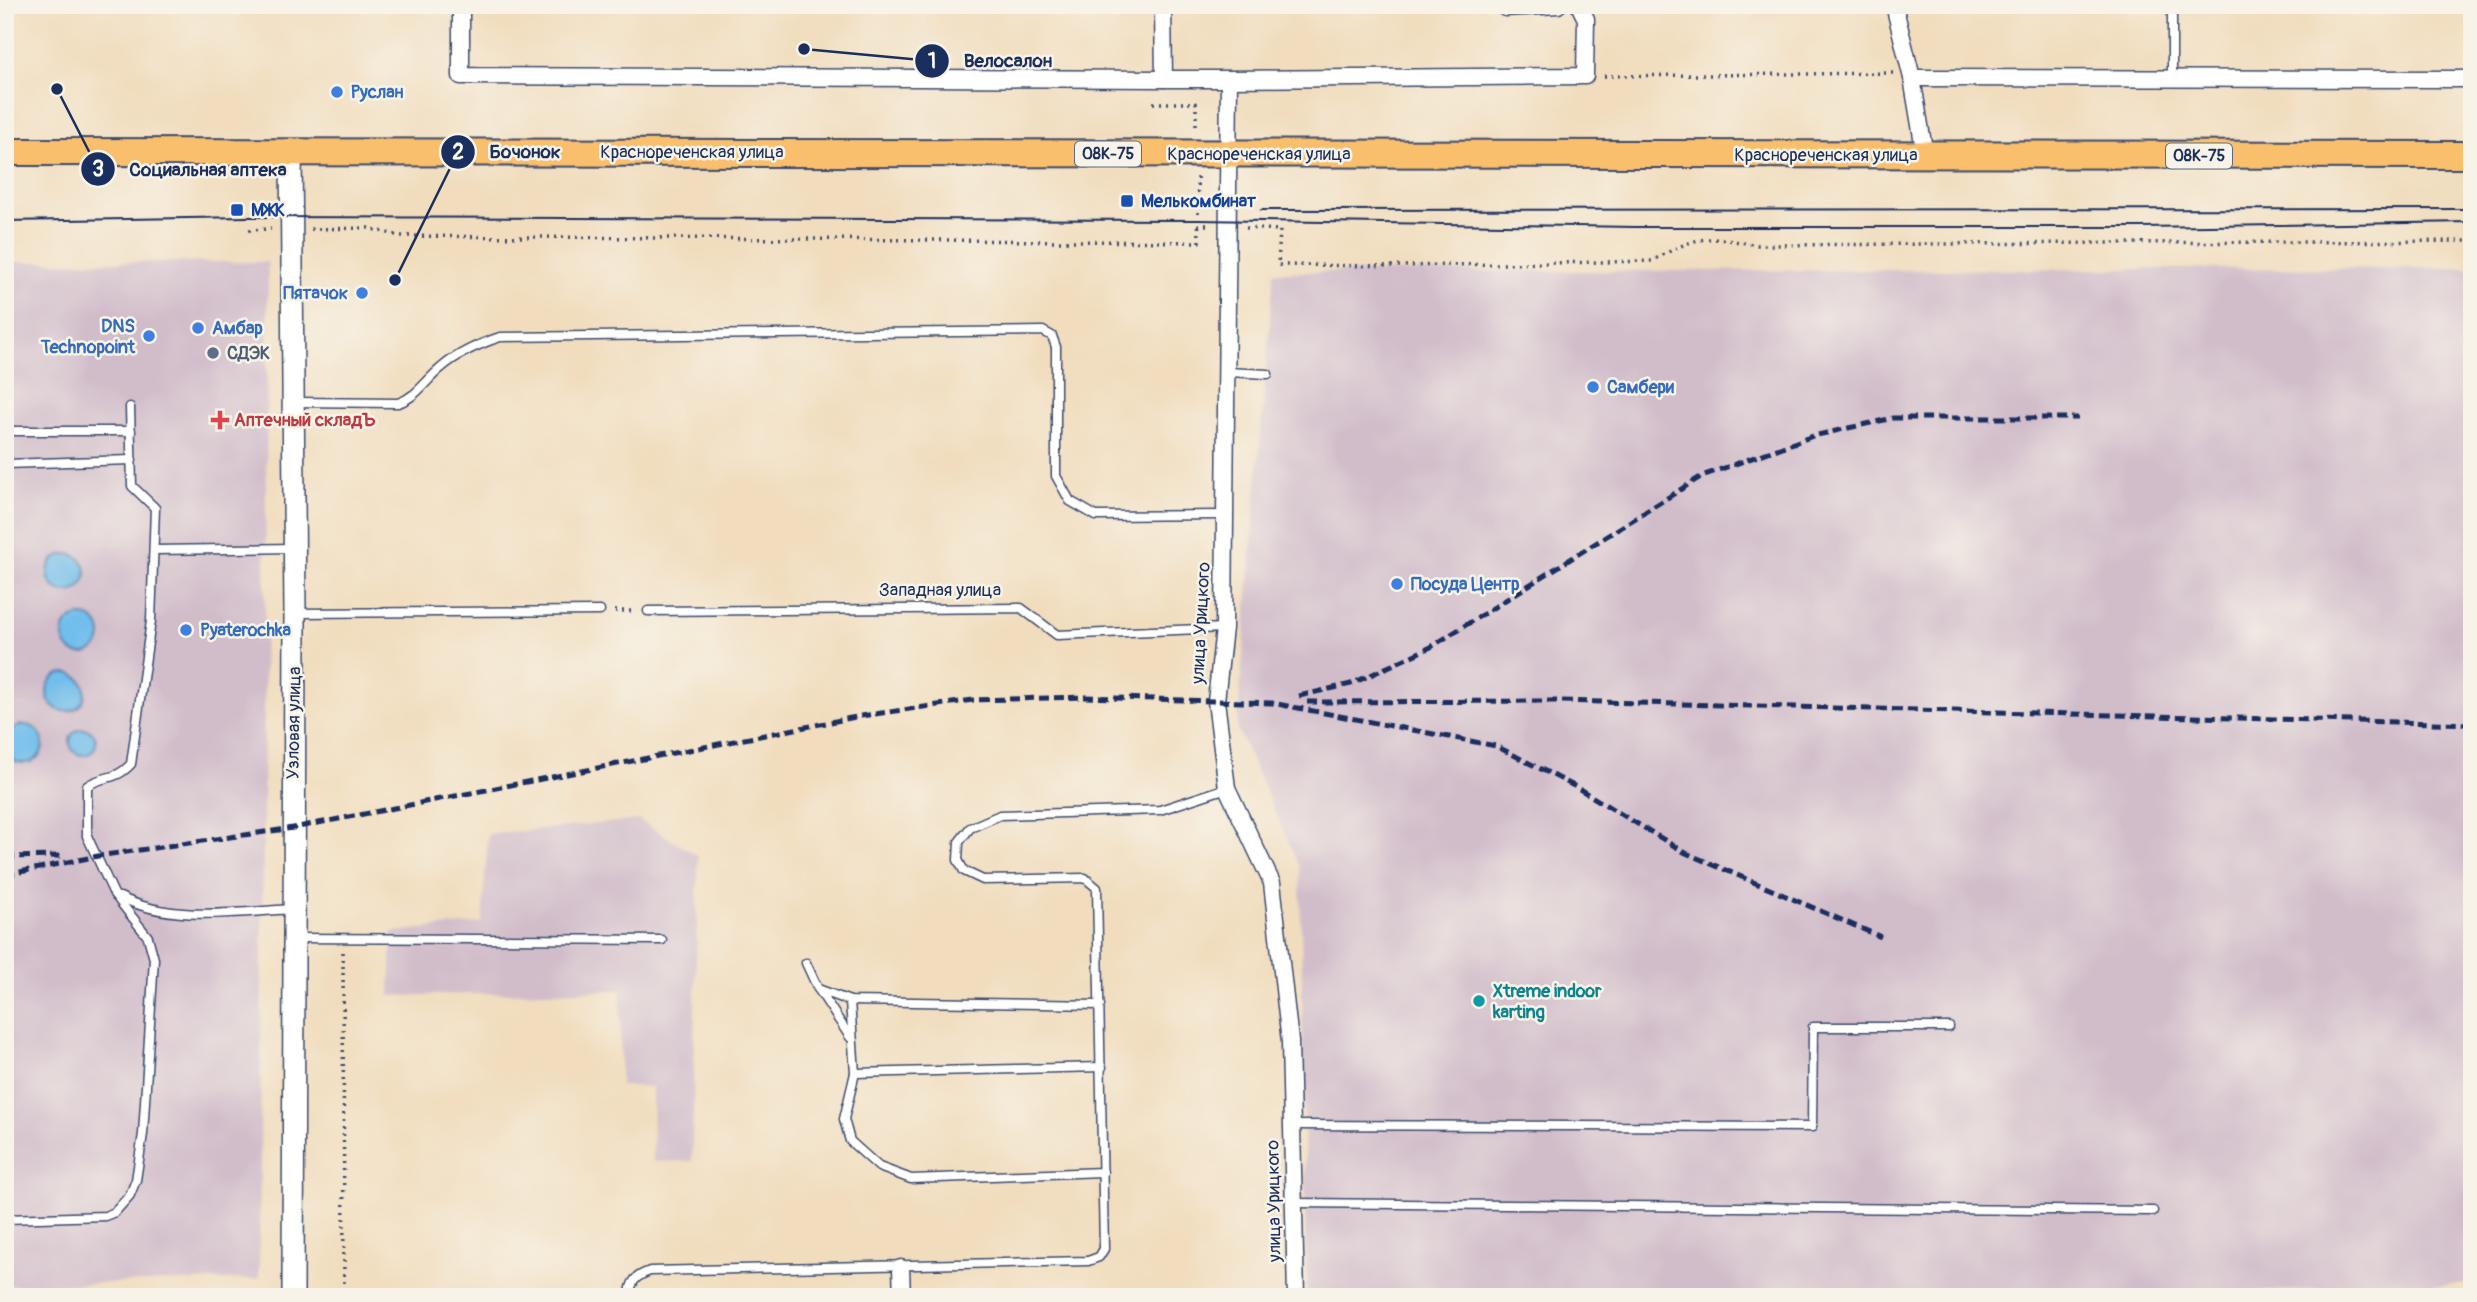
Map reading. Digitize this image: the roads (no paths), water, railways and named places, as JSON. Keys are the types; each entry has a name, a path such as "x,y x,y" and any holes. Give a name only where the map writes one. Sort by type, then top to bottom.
{"main road":[{"name":"Краснореченская улица","path":"5,152 291,150 1197,155 2472,155"}],"street":[{"path":"461,5 461,76 1164,79 1585,76 1586,19 1578,5"},
{"path":"1163,5 1164,79"},
{"path":"1505,8 1558,5"},
{"path":"1894,5 1912,76 1926,155"},
{"path":"1912,76 2472,79"},
{"name":"улица Урицкого","path":"1229,79 1224,628 1216,701 1227,788 1272,883 1290,1042 1296,1297"},
{"name":"Узловая улица","path":"291,150 295,613 293,1297"},
{"path":"901,1268 902,1297"}],"lane":[{"path":"2172,5 2172,79"},
{"path":"293,402 398,403 410,400 442,367 476,344 500,337 1043,331 1052,336 1056,347 1056,476 1070,501 1096,516 1225,514"},
{"path":"1227,372 1268,374"},
{"path":"5,1219 105,1216 124,1204 136,1180 143,1134 154,959 142,927 114,894 87,836 87,786 97,780 118,777 131,764 151,621 155,508 132,486 130,407"},
{"path":"5,431 131,431"},
{"path":"5,464 132,460"},
{"path":"153,550 294,548"},
{"name":"Западная улица","path":"648,611 1021,608 1057,635 1224,628"},
{"path":"295,613 600,611"},
{"path":"631,1297 631,1286 638,1275 650,1271 901,1268 1088,1261 1099,1257 1104,1249 1097,888 1085,878 983,880 964,871 958,860 959,842 970,828 1000,815 1160,810 1227,788"},
{"path":"114,894 140,907 177,912 294,909"},
{"path":"294,938 662,940"},
{"path":"806,963 818,989 850,1037"},
{"path":"818,989 850,1001 1100,1005"},
{"path":"850,1001 850,1037 855,1073 844,1119 850,1141 879,1167 911,1179 1103,1172"},
{"path":"1292,1125 1812,1127 1812,1027 1949,1027"},
{"path":"855,1073 1102,1067"},
{"path":"1294,1203 2152,1211"}],"water":[{"path":"67,554 80,560 86,573 80,586 67,592 54,586 48,573 54,560"},
{"path":"82,616 95,622 101,635 95,648 82,654 69,648 63,635 69,622"},
{"path":"66,673 79,679 85,692 79,705 66,711 53,705 47,692 53,679"},
{"path":"24,725 37,731 43,744 37,757 24,763 11,757 5,744 11,731"},
{"path":"83,729 92,733 96,742 92,751 83,755 74,751 70,742 74,733"}],"tram line":[{"path":"1261,210 2472,209"},
{"path":"5,221 248,217 1198,220 1635,227 2141,227 2472,222"}],"railway":[{"path":"1299,696 1351,684 1431,647 1702,476 1813,436 1893,418 2078,418"},
{"path":"5,875 98,856 293,828 861,716 973,700 1085,697 1216,701 1272,703 1496,746 1576,787 1686,853 1881,937"},
{"path":"1307,702 1558,701 2472,724"},
{"path":"5,857 65,856"}],"place":[{"name":"Велосалон","path":"804,49"},
{"name":"Социальная аптека","path":"57,89"},
{"name":"Руслан","path":"337,92"},
{"name":"Мелькомбинат","path":"1127,201"},
{"name":"МЖК","path":"237,210"},
{"name":"Бочонок","path":"395,280"},
{"name":"Пятачок","path":"362,293"},
{"name":"Амбар","path":"198,328"},
{"name":"DNS Technopoint","path":"149,336"},
{"name":"СДЭК","path":"213,353"},
{"name":"Самбери","path":"1593,387"},
{"name":"Аптечный складЪ","path":"220,420"},
{"name":"Посуда Центр","path":"1397,584"},
{"name":"Pyaterochka","path":"186,630"},
{"name":"Xtreme indoor karting","path":"1479,1001"}]}
